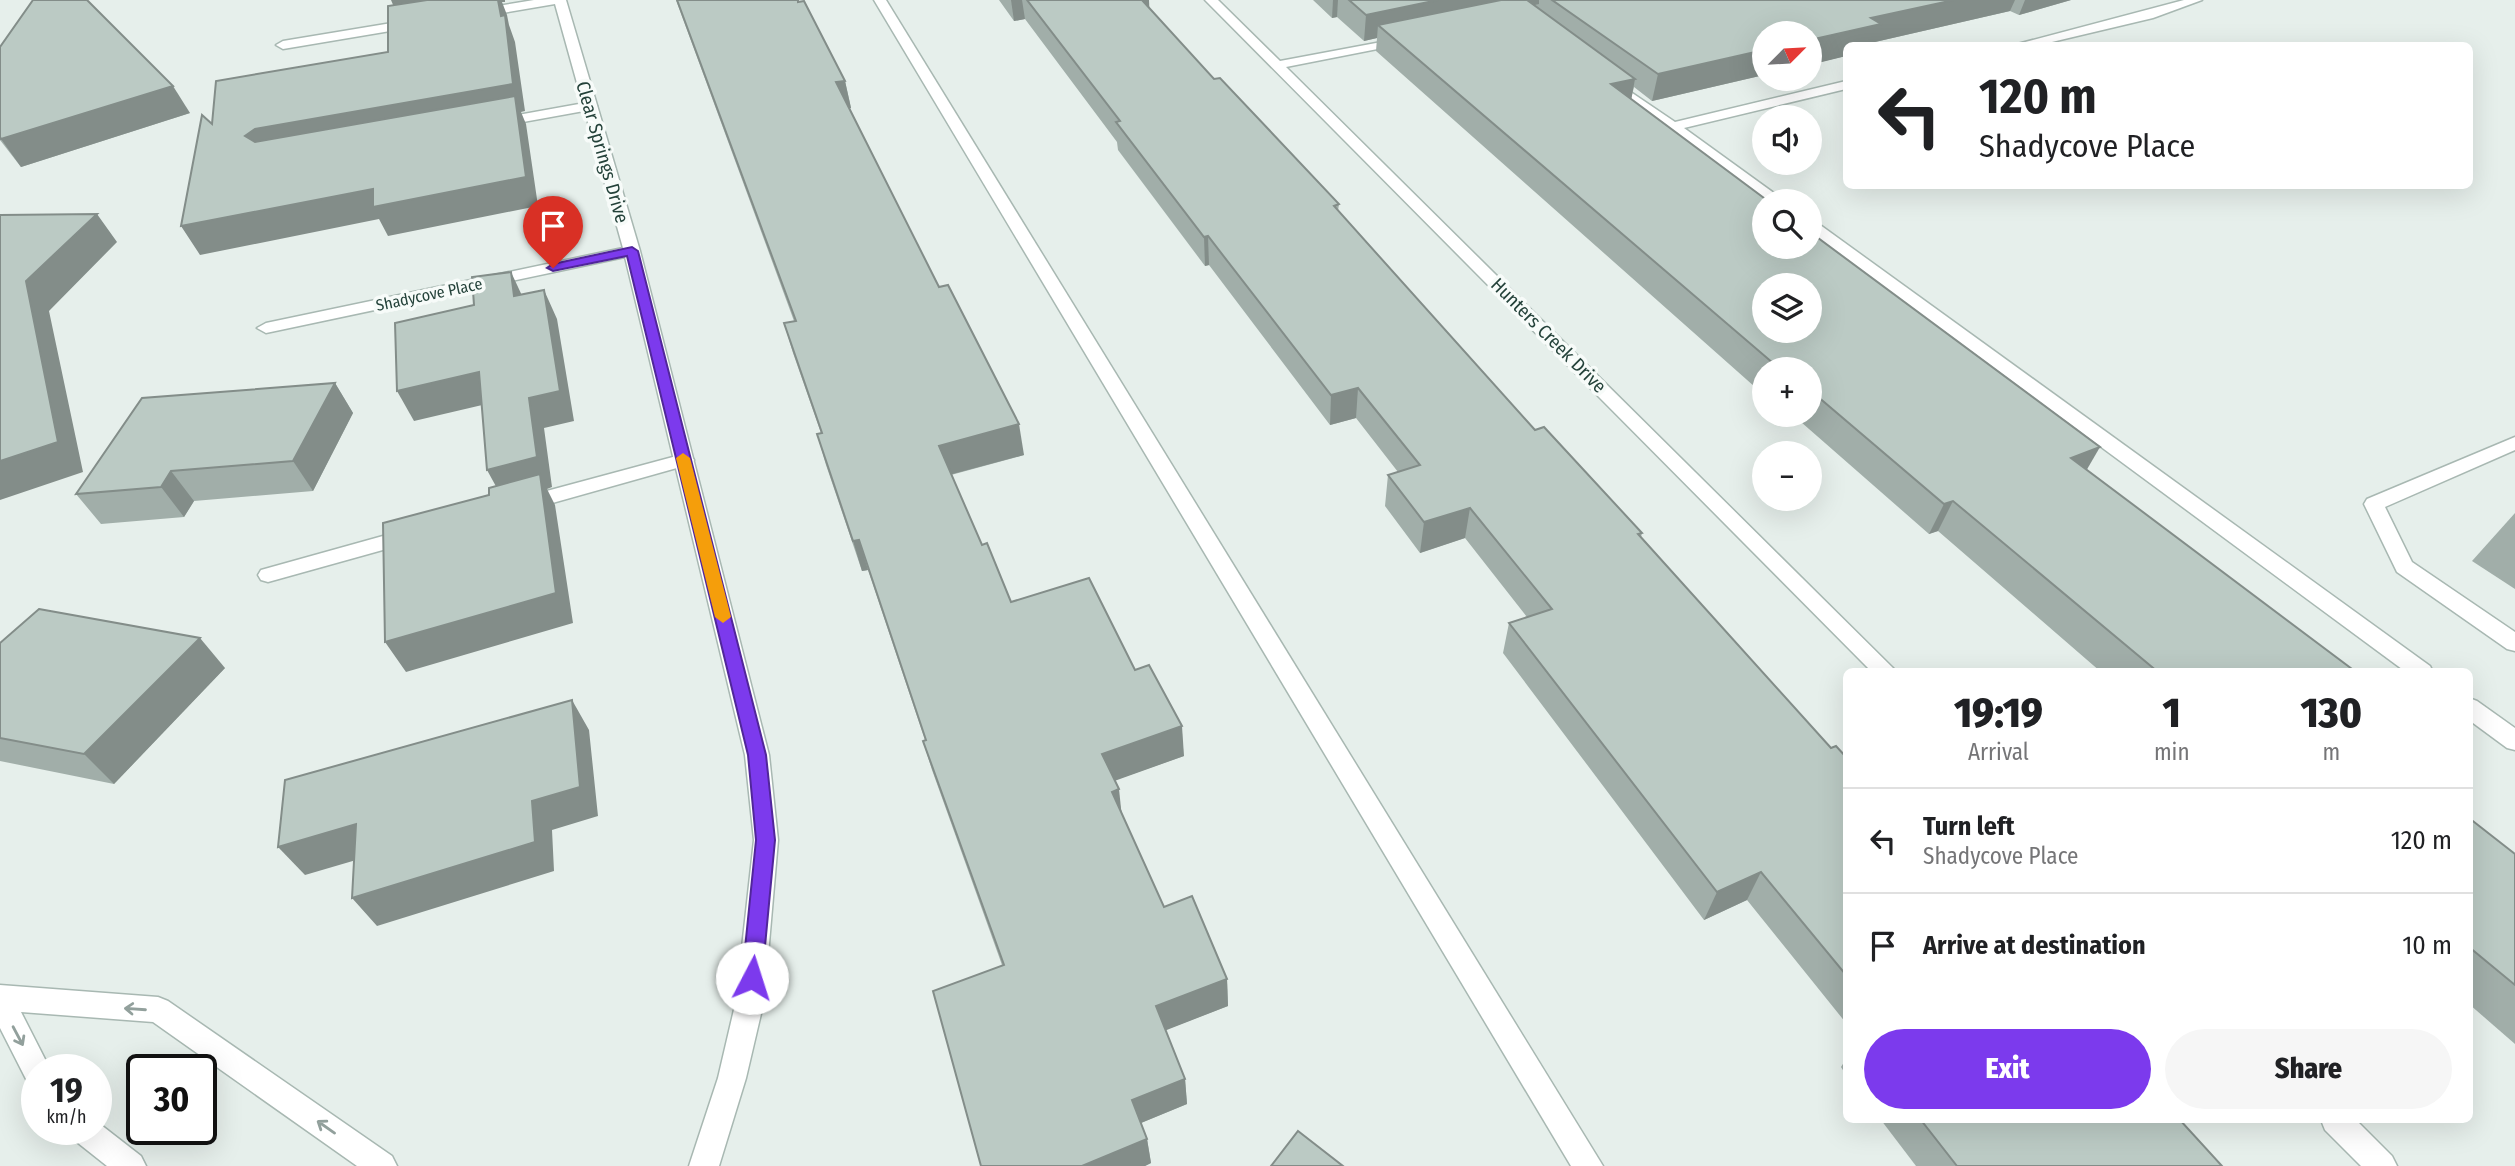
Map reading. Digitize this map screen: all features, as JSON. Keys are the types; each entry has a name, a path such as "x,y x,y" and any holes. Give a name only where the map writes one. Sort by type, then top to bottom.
{"street":[{"path":"461,16 558,0"},
{"name":"Clear Springs Drive","path":"558,0 632,251 757,755 766,840 750,1001 732,1079 705,1166"},
{"path":"880,0 1588,1166"},
{"name":"Hunters Creek Drive","path":"1211,0 1882,668"},
{"path":"2032,42 2153,14 2196,0"},
{"path":"283,45 433,20"},
{"path":"1278,65 1413,38"},
{"path":"1596,71 1760,189"},
{"path":"1671,127 1843,86"},
{"path":"484,125 590,106"},
{"path":"1822,234 2417,668"},
{"name":"Shadycove Place","path":"267,328 632,251"},
{"path":"2515,443 2374,504 2403,567 2515,643"},
{"path":"509,508 684,460"},
{"path":"268,575 429,530"},
{"path":"2473,710 2515,741"},
{"path":"0,999 28,1054"},
{"path":"0,999 158,1010 382,1166"},
{"path":"2338,1123 2382,1166"},
{"path":"104,1145 131,1166"}],"building":[{"path":"33,0 87,0 173,86 1,139 0,47"},
{"path":"427,0 498,0 501,16 505,15 513,84 255,129 245,136 255,142 515,96 526,177 373,207 373,189 181,226 202,115 212,124 216,81 388,52 388,6"},
{"path":"677,0 804,1 845,81 836,82 939,287 948,285 1019,424 939,446 982,545 987,543 1011,602 1089,578 1135,670 1149,665 1182,726 1102,754 1119,789 1112,792 1164,907 1192,896 1227,979 1156,1006 1185,1079 1132,1100 1147,1139 1082,1166 981,1166 933,991 1004,965 923,741 926,740 859,540 853,541 817,434 822,433 784,323 796,321"},
{"path":"1027,0 1142,0 1214,79 1220,78 1339,204 1334,206 1535,430 1544,427 1642,533 1638,534 1831,748 1836,746 1843,754 1843,971 1761,872 1717,892 1509,623 1552,609 1470,508 1424,522 1388,475 1420,465 1358,388 1331,395 1208,236 1204,237 1116,122 1120,121"},
{"path":"1349,0 1438,0 1366,15"},
{"path":"1501,0 1527,0 1635,79 1611,84 1752,189 1752,259 1822,259 1822,241 2100,447 2071,458 2351,668 2153,668 1953,501 1944,504 1822,400 1822,357 1766,357 1378,25"},
{"path":"1552,0 1954,0 1871,18 1881,24 1822,37 1822,21 1752,21 1752,53 1658,74"},
{"path":"97,214 26,281 58,442 0,461 0,215"},
{"path":"511,272 514,296 544,290 560,391 529,398 537,457 487,470 479,372 397,391 395,323 474,305 472,277"},
{"path":"335,383 293,461 171,471 161,487 76,494 142,398"},
{"path":"540,474 556,593 385,642 383,523 489,495 489,488"},
{"path":"39,609 200,638 84,754 0,738 0,643"},
{"path":"572,700 580,787 532,801 535,842 352,898 356,824 278,847 285,780"},
{"path":"2473,821 2515,854 2515,985 2473,950"},
{"path":"1923,1123 2183,1123 2222,1166 1957,1166"},
{"path":"1298,1131 1343,1166 1271,1166"}],"slow traffic":[{"path":"683,458 723,617"}],"route":[{"path":"553,268 632,251 757,755 766,840 752,978"}]}
